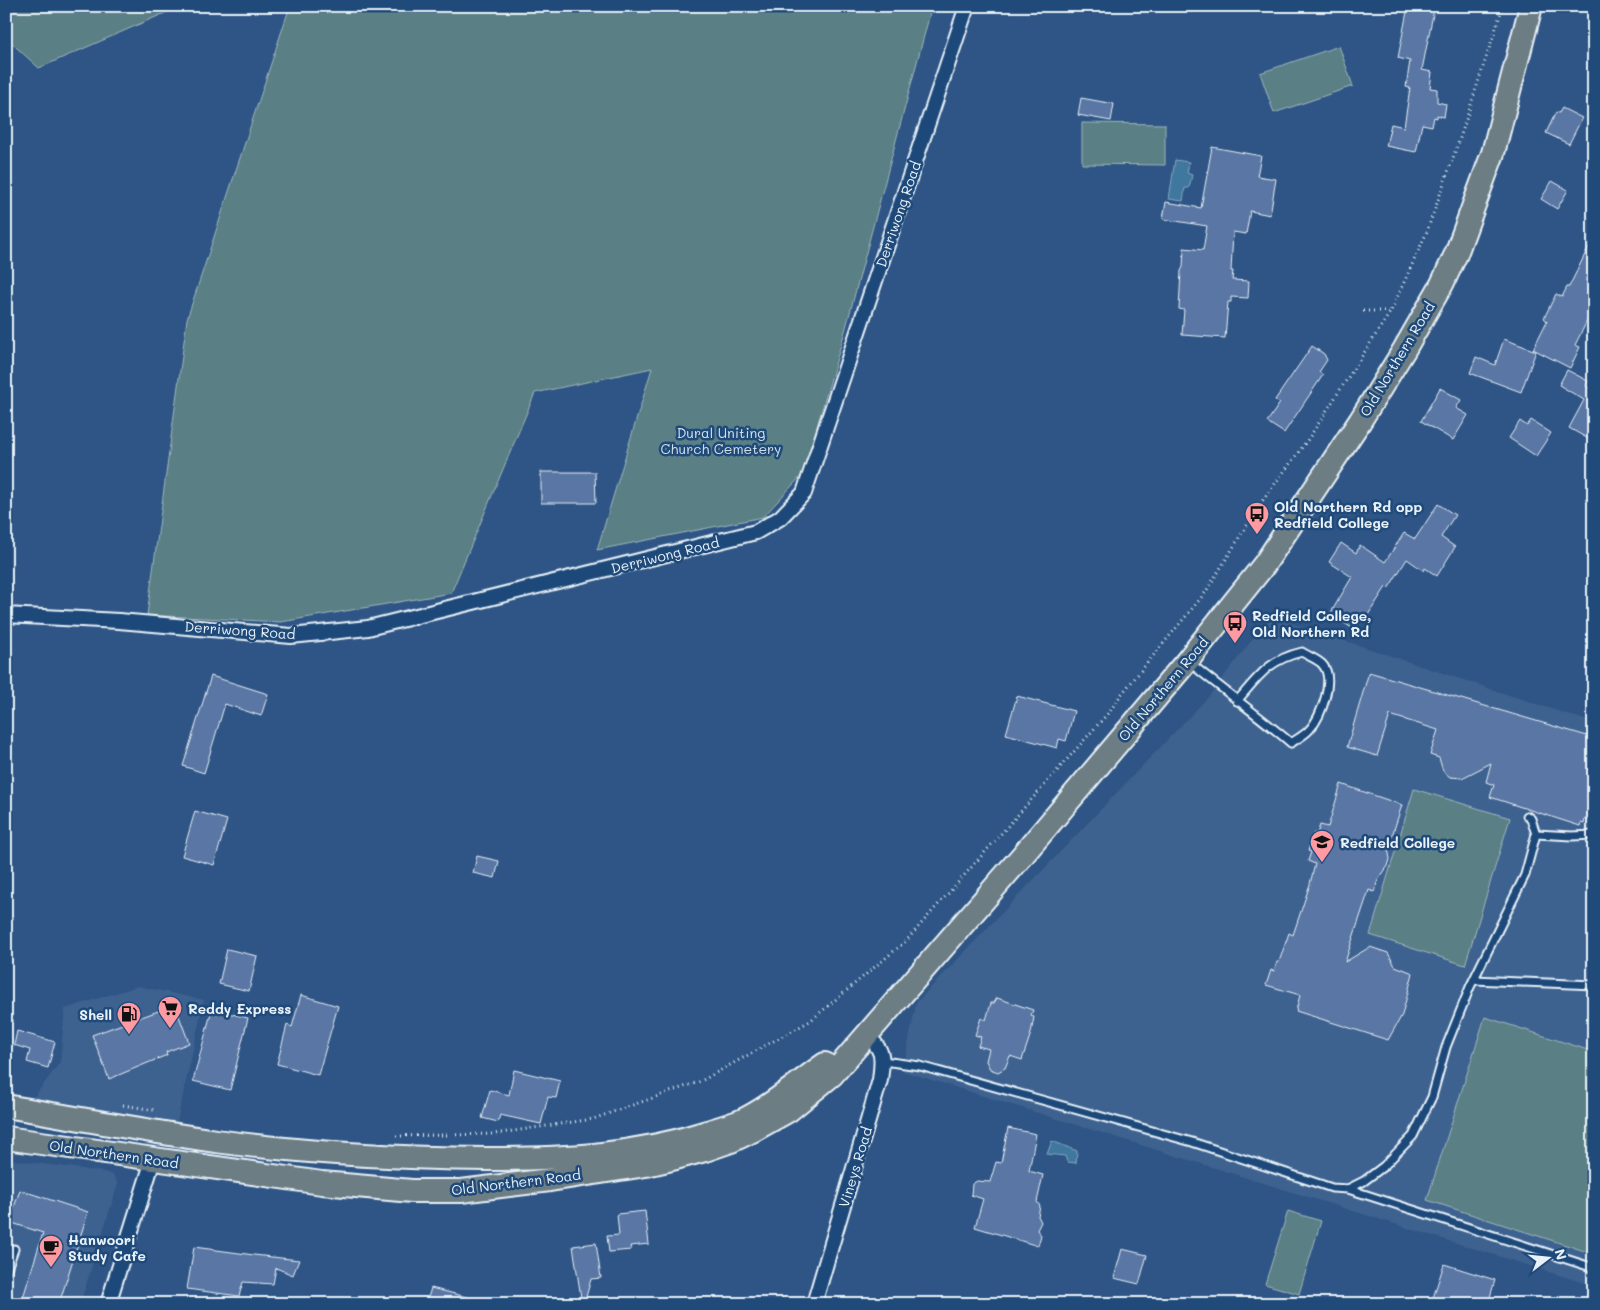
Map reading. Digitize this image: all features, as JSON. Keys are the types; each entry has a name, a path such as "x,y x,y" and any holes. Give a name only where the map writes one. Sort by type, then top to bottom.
{"main road":[{"name":"Old Northern Road","path":"6,1138 322,1183 422,1191 461,1191 646,1164 705,1150 754,1130 788,1111 832,1075 1022,856 1187,661 1269,558 1360,421 1442,284 1470,220 1493,153 1531,6"},
{"name":"Old Northern Road","path":"6,1106 217,1141 288,1149 465,1159 562,1159 637,1150 686,1139 741,1121 866,1034"},
{"path":"74,1118 99,1133 139,1142 147,1148 153,1160 183,1146 217,1141"}],"street":[{"name":"Derriwong Road","path":"6,615 119,621 291,636 368,628 756,532 780,518 804,493 967,6"},
{"path":"866,1034 878,1045 882,1061"},
{"name":"Vineys Road","path":"814,1304 867,1128 880,1080 882,1061"},
{"path":"108,1304 153,1160"}],"lane":[{"path":"1187,661 1237,701 1291,743 1308,732 1316,722 1328,688 1327,672 1322,664 1302,652 1286,656 1266,668 1237,701"},
{"path":"1348,1189 1364,1181 1384,1166 1413,1136 1432,1097 1446,1047 1474,980 1525,875 1536,834 1531,819 1527,816"},
{"path":"1536,834 1594,835"},
{"path":"1474,980 1594,985"},
{"path":"882,1061 920,1066 1192,1142 1332,1188 1348,1189 1594,1268"},
{"path":"6,1271 14,1249"}],"path":[{"path":"394,1136 494,1134 593,1119 701,1080 810,1021 906,941 1110,710 1205,593 1260,504 1309,438 1391,311 1426,234 1458,144 1503,6"},
{"path":"1363,311 1391,311"},
{"path":"117,1104 156,1111"}],"shaded area":[{"path":"1175,160 1189,162 1187,173 1192,175 1189,188 1185,188 1183,201 1169,199"},
{"name":"Redfield College","path":"1270,616 1594,723 1594,1286 903,1071 916,1003 1210,695"},
{"name":"Shell","path":"138,986 204,1000 177,1122 32,1100 60,1062 65,1009"},
{"path":"1052,1141 1077,1151 1076,1163 1067,1162 1065,1156 1047,1154"},
{"path":"6,1159 104,1172 113,1175 118,1184 80,1304 6,1304"}],"green space":[{"path":"6,6 181,6 39,68 6,38"},
{"name":"Dural Uniting Church Cemetery","path":"290,6 932,6 845,331 803,474 763,517 597,550 652,368 535,393 451,593 281,622 147,615 187,319"},
{"path":"1339,46 1353,86 1274,113 1260,73"},
{"path":"1082,123 1165,124 1165,165 1082,164"},
{"path":"1414,789 1510,818 1465,965 1370,935"},
{"path":"1485,1017 1594,1052 1594,1254 1427,1200"},
{"path":"1288,1211 1321,1221 1299,1294 1265,1284"}],"building":[{"path":"1408,6 1434,9 1422,70 1432,72 1430,88 1437,89 1437,102 1446,104 1444,117 1437,115 1437,118 1434,117 1432,126 1422,124 1416,152 1386,146 1391,124 1404,127 1410,88 1406,87 1410,61 1398,58"},
{"path":"1081,98 1114,104 1111,121 1078,115"},
{"path":"1562,108 1582,118 1569,144 1546,133 1556,112 1559,113"},
{"path":"1212,147 1261,156 1257,176 1276,179 1270,215 1250,211 1246,234 1233,232 1232,280 1249,281 1248,298 1231,297 1231,302 1228,302 1225,338 1182,335 1184,310 1179,309 1184,248 1203,250 1207,226 1163,219 1166,202 1201,208"},
{"path":"1552,181 1568,190 1557,209 1541,199"},
{"path":"1594,236 1594,307 1575,345 1580,347 1570,368 1533,349 1547,321 1544,318 1556,294 1562,297 1567,287 1569,287"},
{"path":"1504,339 1536,351 1521,392 1470,373 1476,357 1495,365"},
{"path":"1312,346 1324,354 1327,360 1319,372 1323,375 1284,433 1267,422 1280,403 1275,400"},
{"path":"1567,370 1588,381 1586,386 1590,389 1594,383 1594,442 1569,428 1584,400 1559,385"},
{"path":"1440,388 1461,400 1456,408 1468,415 1453,440 1421,421"},
{"path":"1531,420 1551,433 1536,456 1509,438 1520,421 1527,426"},
{"path":"541,472 595,472 596,503 541,503"},
{"path":"1438,504 1455,515 1441,537 1455,547 1437,576 1425,568 1424,571 1407,559 1388,589 1386,587 1364,621 1362,620 1355,630 1330,614 1352,577 1329,562 1341,543 1356,553 1360,545 1385,562 1404,533 1415,539"},
{"path":"1369,672 1594,738 1594,822 1585,819 1584,824 1581,823 1580,826 1490,797 1494,785 1486,782 1491,763 1462,778 1450,777 1443,771 1439,758 1430,755 1438,730 1390,715 1377,756 1347,747"},
{"path":"211,676 268,694 261,716 225,704 204,773 183,766"},
{"path":"1017,696 1074,711 1066,741 1059,739 1057,748 1006,734"},
{"path":"1341,784 1402,805 1388,848 1390,859 1388,866 1378,880 1374,892 1369,890 1345,962 1370,947 1388,953 1395,966 1413,973 1402,1015 1388,1040 1296,1011 1300,995 1266,985 1271,970 1274,971 1277,962 1279,962 1289,933 1293,935 1310,884 1315,864 1308,861 1311,852 1308,851 1314,833 1317,834 1320,825 1328,827"},
{"path":"195,811 227,820 214,865 182,856"},
{"path":"477,856 499,861 495,878 473,873"},
{"path":"227,949 257,956 249,991 219,984"},
{"path":"301,995 338,1006 318,1075 277,1064 287,1025 292,1027"},
{"path":"997,998 1033,1010 1031,1015 1034,1017 1022,1060 1010,1056 1005,1068 998,1072 990,1069 986,1061 989,1049 978,1046 981,1037 975,1035 981,1018 986,1020 991,1003 994,1003"},
{"path":"175,1005 189,1043 166,1052 167,1055 109,1079 92,1035"},
{"path":"212,1009 248,1018 230,1090 193,1081"},
{"path":"17,1031 55,1042 48,1068 27,1062 30,1050 14,1045"},
{"path":"514,1070 560,1081 556,1098 548,1097 541,1124 500,1115 498,1122 482,1118 490,1090 509,1095"},
{"path":"1008,1128 1036,1134 1029,1171 1043,1175 1037,1202 1040,1206 1038,1216 1041,1222 1037,1230 1041,1235 1038,1246 975,1227 983,1199 971,1195 972,1184 977,1181 990,1182 996,1162 1001,1163"},
{"name":"Hanwoori Study Cafe","path":"20,1190 88,1212 59,1304 21,1304 43,1233 9,1222"},
{"path":"645,1211 649,1244 630,1246 631,1250 609,1252 607,1236 619,1235 617,1214"},
{"path":"596,1243 601,1278 591,1279 584,1304 582,1304 573,1246"},
{"path":"194,1247 299,1260 293,1275 276,1268 273,1284 243,1282 239,1296 187,1289"},
{"path":"1122,1249 1147,1255 1139,1284 1114,1278"},
{"path":"1444,1264 1495,1280 1488,1304 1431,1304"},
{"path":"431,1288 475,1299 474,1304 426,1304"}],"place":[{"name":"Old Northern Rd opp Redfield College","path":"1257,535"},
{"name":"Redfield College, Old Northern Rd","path":"1235,644"},
{"name":"Redfield College","path":"1322,863"},
{"name":"Reddy Express","path":"170,1029"},
{"name":"Shell","path":"129,1035"},
{"name":"Hanwoori Study Cafe","path":"51,1268"}]}
